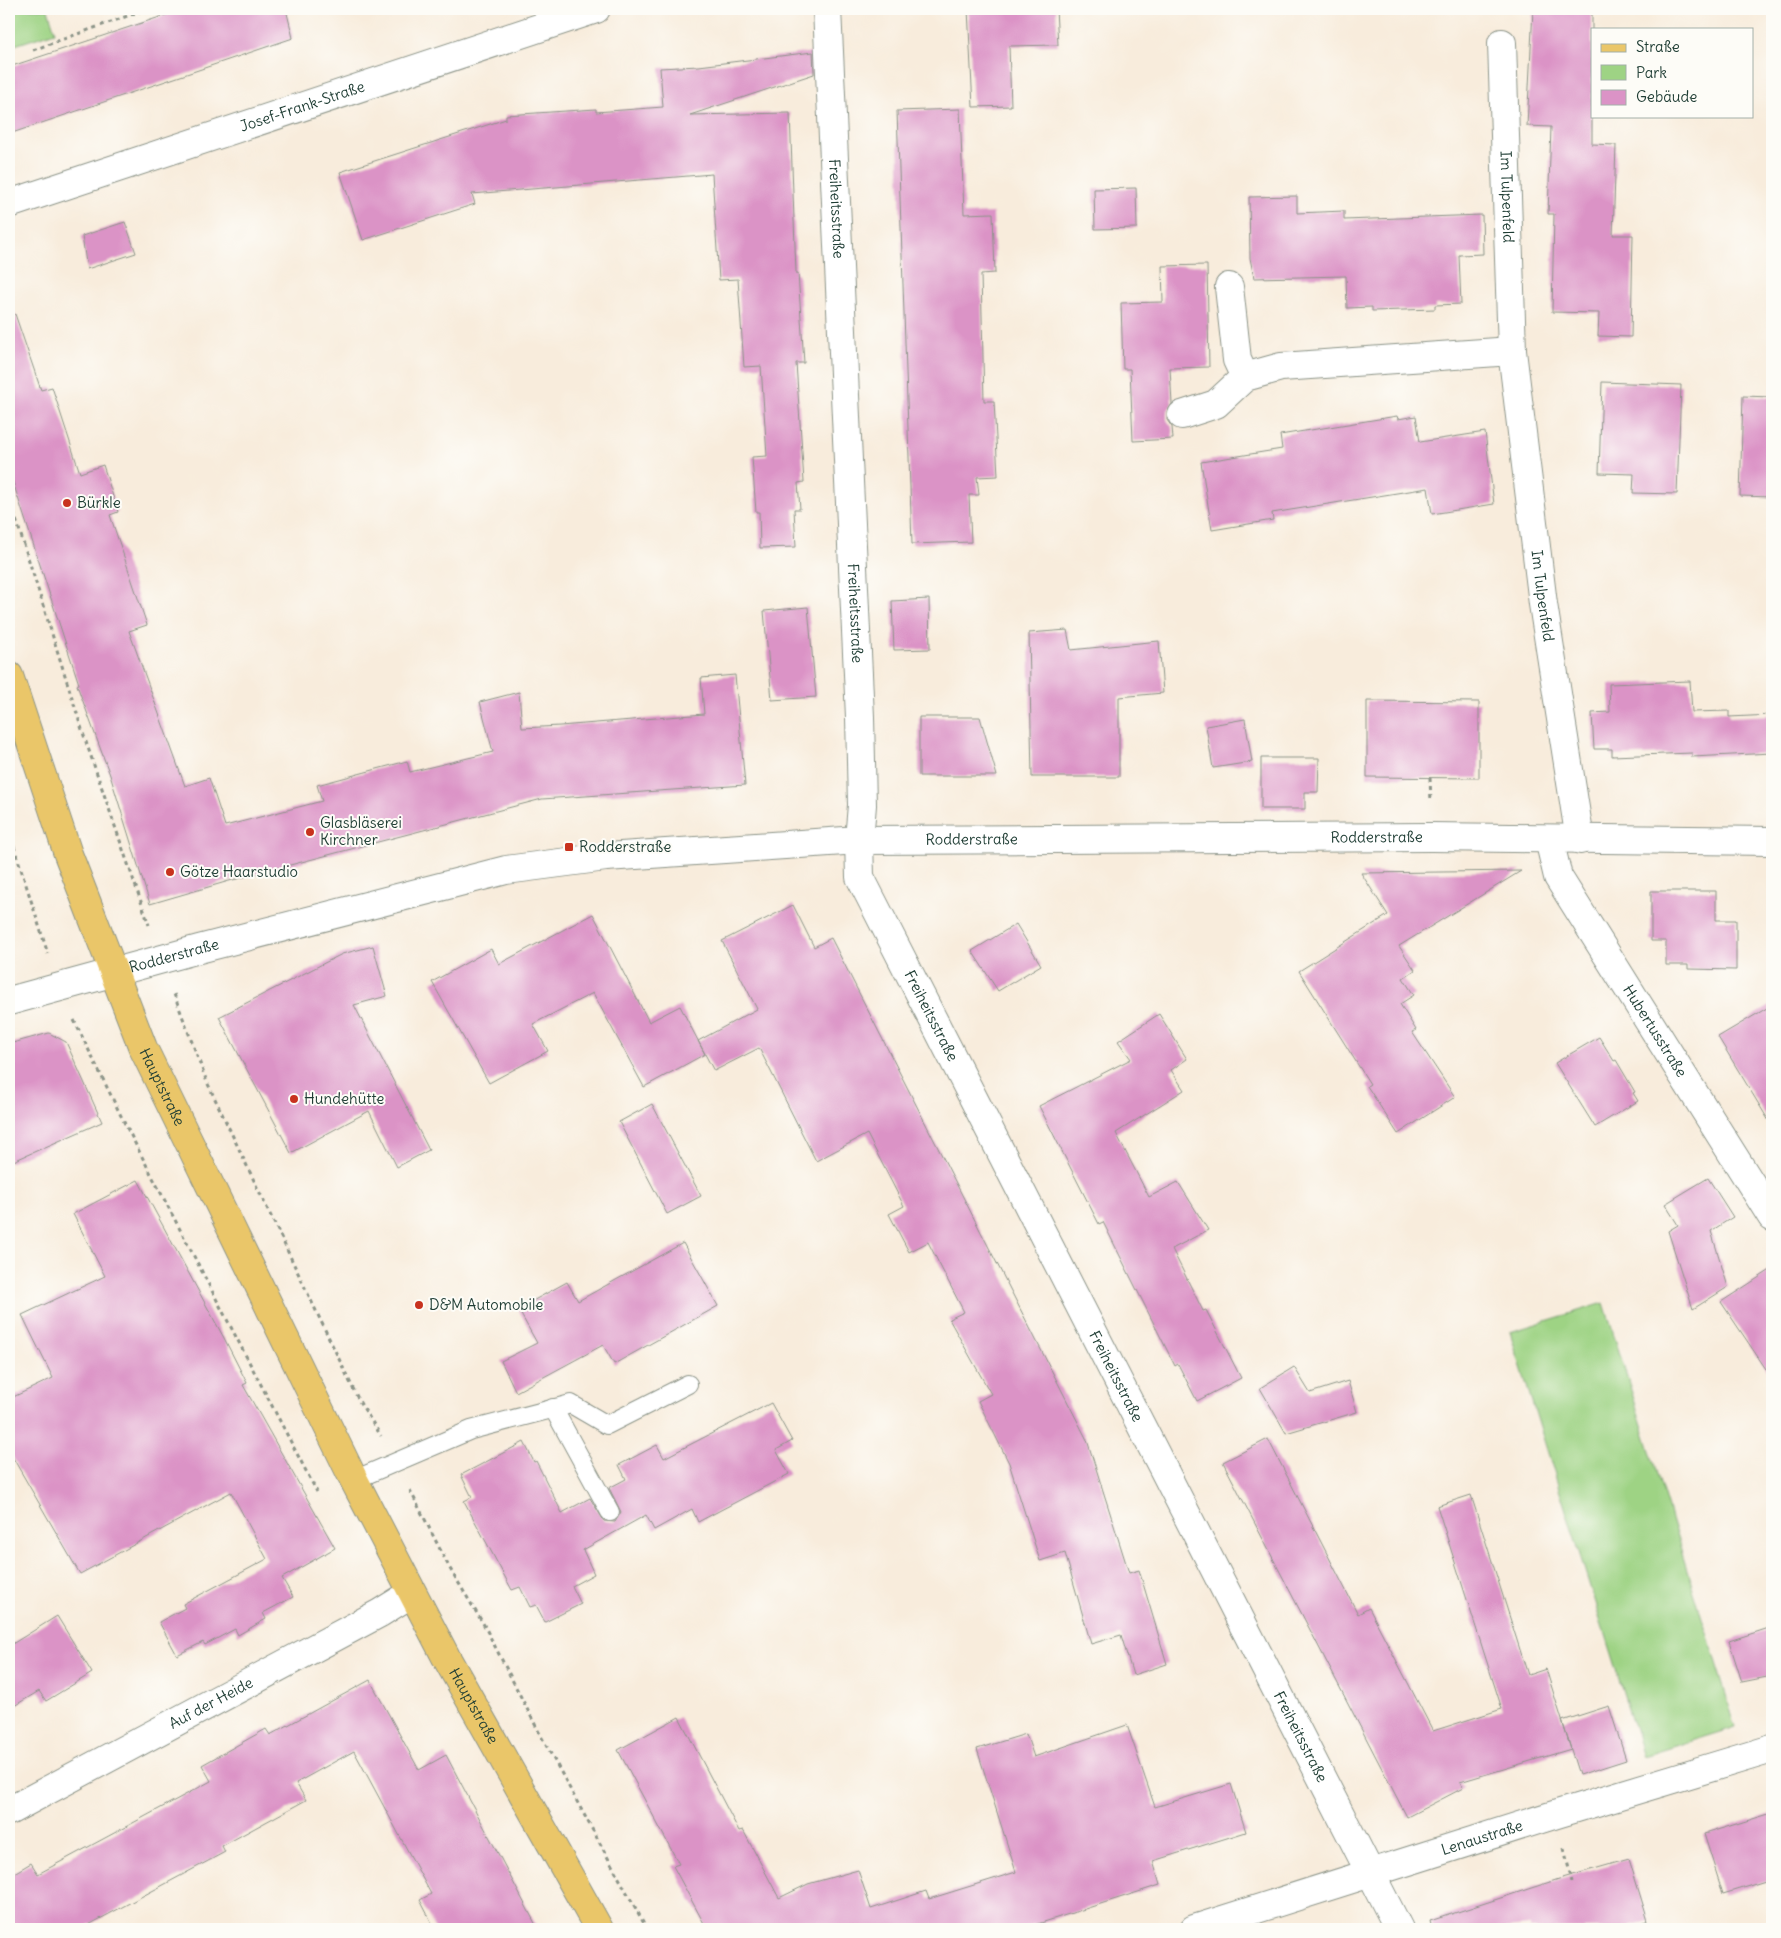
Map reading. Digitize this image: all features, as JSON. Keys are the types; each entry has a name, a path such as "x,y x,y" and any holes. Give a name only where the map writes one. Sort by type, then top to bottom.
{"main road":[{"name":"Hauptstraße","path":"9,676 68,854 143,1048 354,1480 412,1593 599,1929"}],"street":[{"name":"Josef-Frank-Straße","path":"9,204 596,9"},
{"name":"Freiheitsstraße","path":"827,9 860,707 862,805 859,840 860,877 1399,1929"},
{"name":"Im Tulpenfeld","path":"1502,43 1512,351 1544,604 1580,840"},
{"path":"1229,287 1237,360 1245,377"},
{"path":"1182,415 1216,404 1245,377 1281,367 1512,351"},
{"name":"Rodderstraße","path":"9,1001 506,870 606,857 859,840 1411,837 1580,840 1772,840"},
{"name":"Hubertusstraße","path":"1549,839 1558,877 1772,1218"},
{"name":"Auf der Heide","path":"9,1811 380,1613 412,1593"},
{"name":"Lenaustraße","path":"1194,1929 1370,1872 1772,1749"}],"lane":[{"path":"354,1480 396,1460 471,1430 571,1404 607,1425 688,1384"},
{"path":"553,1408 610,1512"}],"path":[{"path":"33,50 147,9"},
{"path":"9,497 85,740 161,960 207,1082 359,1401 396,1460 449,1567 484,1625 541,1736 647,1929"}],"green space":[{"path":"9,9 48,9 55,32 9,47"},
{"path":"1604,1303 1736,1727 1643,1756 1510,1332"}],"building":[{"path":"184,9 286,9 293,38 9,134 9,67"},
{"path":"968,9 1056,9 1058,45 1009,46 1011,106 973,107"},
{"path":"1533,9 1592,9 1592,144 1616,145 1613,235 1633,235 1631,337 1598,336 1599,313 1552,312 1554,214 1548,214 1551,127 1527,126"},
{"path":"813,52 814,74 690,115 790,113 796,273 798,273 804,363 796,363 804,482 798,483 800,509 794,509 796,547 760,548 759,512 756,512 752,457 767,456 761,366 744,367 738,279 719,280 712,174 472,194 475,204 363,240 340,172 506,119 506,115 596,109 596,112 663,107 660,68 699,66"},
{"path":"960,109 964,214 993,213 995,273 981,274 984,401 994,401 998,476 977,477 979,495 969,495 971,542 912,544 897,111"},
{"path":"1136,188 1137,228 1095,229 1094,189"},
{"path":"1297,196 1297,213 1344,211 1344,220 1482,215 1483,254 1459,255 1461,304 1435,305 1435,309 1372,311 1372,307 1347,308 1346,276 1254,278 1250,258 1249,197"},
{"path":"125,222 136,253 87,269 82,236"},
{"path":"1207,265 1209,367 1170,368 1172,404 1167,412 1167,420 1172,427 1173,439 1133,441 1130,369 1123,369 1121,303 1163,302 1162,266"},
{"path":"15,314 41,390 52,387 80,473 103,465 118,512 110,515 147,625 129,631 185,786 209,778 225,826 322,801 317,785 407,761 410,772 493,752 480,702 519,692 522,728 560,726 704,714 701,678 735,675 745,785 542,799 229,881 150,904 110,775 77,685 79,684 9,470 9,315"},
{"path":"1602,382 1681,385 1677,494 1633,493 1634,474 1599,473"},
{"path":"1743,396 1772,397 1772,497 1740,496"},
{"path":"1397,416 1398,419 1416,416 1420,442 1485,432 1494,504 1432,514 1428,488 1272,513 1273,520 1212,530 1201,462 1282,449 1280,435"},
{"path":"929,599 930,649 894,650 892,601"},
{"path":"808,607 816,697 772,700 764,611"},
{"path":"1067,630 1071,650 1159,641 1163,693 1119,697 1119,777 1032,777 1029,633"},
{"path":"1690,681 1692,712 1729,711 1729,717 1772,715 1772,753 1692,757 1692,753 1612,756 1612,749 1594,749 1592,713 1610,712 1609,684"},
{"path":"1367,701 1479,702 1479,778 1367,777"},
{"path":"919,717 980,717 997,776 919,776"},
{"path":"1245,719 1252,762 1213,768 1206,726"},
{"path":"1261,758 1319,758 1318,792 1305,792 1305,809 1261,809"},
{"path":"1521,871 1399,946 1415,970 1403,978 1414,995 1400,1004 1416,1030 1412,1032 1455,1097 1398,1134 1367,1086 1370,1084 1299,971 1388,915 1361,873"},
{"path":"1651,891 1716,891 1716,920 1736,920 1736,970 1688,969 1688,965 1666,965 1666,941 1651,941"},
{"path":"793,905 814,947 831,938 1087,1440 1129,1573 1139,1570 1167,1664 1133,1675 1121,1635 1091,1644 1065,1553 1040,1561 1009,1463 978,1401 991,1394 949,1319 964,1312 928,1242 909,1252 889,1214 904,1206 867,1134 816,1161 759,1048 714,1071 698,1041 757,1009 722,941"},
{"path":"593,914 649,1022 680,1006 705,1054 644,1087 593,993 533,1024 548,1051 489,1083 432,982 491,949 499,964"},
{"path":"1016,924 1041,965 998,991 972,951"},
{"path":"373,946 387,996 354,1005 429,1150 397,1167 369,1111 291,1153 219,1017 342,954"},
{"path":"1772,1005 1772,1126 1718,1037"},
{"path":"1159,1014 1187,1059 1171,1070 1184,1090 1116,1133 1149,1197 1178,1182 1208,1230 1172,1249 1203,1311 1206,1310 1241,1378 1197,1401 1178,1364 1175,1366 1103,1222 1099,1224 1039,1106 1131,1059 1118,1041"},
{"path":"49,1033 66,1042 102,1122 9,1163 9,1044"},
{"path":"1599,1037 1614,1061 1616,1060 1635,1092 1633,1093 1638,1101 1595,1127 1555,1063"},
{"path":"652,1104 701,1196 667,1214 619,1122"},
{"path":"1708,1178 1733,1217 1711,1231 1728,1287 1693,1309 1668,1231 1678,1225 1665,1204"},
{"path":"138,1180 224,1338 247,1383 243,1385 335,1548 282,1578 293,1597 263,1613 266,1619 238,1635 235,1629 205,1645 203,1642 177,1655 159,1622 185,1608 183,1604 267,1559 231,1492 80,1574 9,1451 9,1399 53,1378 22,1315 105,1276 73,1214"},
{"path":"683,1243 718,1306 614,1364 603,1345 516,1392 501,1361 537,1343 518,1309 567,1282 578,1301"},
{"path":"1772,1269 1772,1378 1721,1302"},
{"path":"1294,1367 1310,1393 1348,1381 1357,1412 1286,1433 1260,1388"},
{"path":"771,1403 792,1441 776,1450 789,1474 698,1522 692,1509 654,1530 646,1515 583,1550 594,1574 572,1586 581,1604 545,1622 536,1605 530,1607 520,1587 512,1590 464,1501 472,1497 461,1475 524,1442 534,1462 536,1461 562,1513 590,1498 604,1521 615,1522 621,1512 609,1488 626,1479 619,1465 657,1445 664,1458"},
{"path":"1268,1439 1358,1614 1369,1608 1433,1731 1502,1709 1437,1506 1471,1495 1528,1675 1546,1669 1571,1749 1460,1782 1463,1788 1407,1817 1223,1462"},
{"path":"57,1616 92,1673 46,1701 39,1691 9,1709 9,1646"},
{"path":"1772,1627 1772,1676 1742,1682 1729,1641"},
{"path":"370,1680 419,1770 446,1755 538,1929 435,1929 420,1900 431,1894 354,1751 296,1783 306,1800 222,1846 225,1852 81,1929 9,1929 9,1876 31,1863 38,1874 211,1781 202,1765 266,1729 270,1735"},
{"path":"1609,1706 1626,1760 1579,1775 1562,1721"},
{"path":"679,1717 739,1831 743,1830 779,1898 808,1884 858,1870 871,1909 926,1891 929,1899 1016,1872 977,1749 1026,1734 1034,1757 1127,1725 1155,1807 1231,1784 1246,1832 1153,1861 1160,1885 1022,1929 707,1929 673,1866 679,1864 618,1750"},
{"path":"1772,1813 1772,1879 1723,1894 1704,1834"},
{"path":"1629,1859 1648,1921 1619,1929 1530,1929 1529,1926 1495,1929 1432,1929 1430,1921 1559,1879"}],"place":[{"name":"Bürkle","path":"67,503"},
{"name":"Glasbläserei Kirchner","path":"310,832"},
{"name":"Rodderstraße","path":"569,847"},
{"name":"Götze Haarstudio","path":"170,872"},
{"name":"Hundehütte","path":"294,1099"},
{"name":"D&M Automobile","path":"419,1305"}]}
